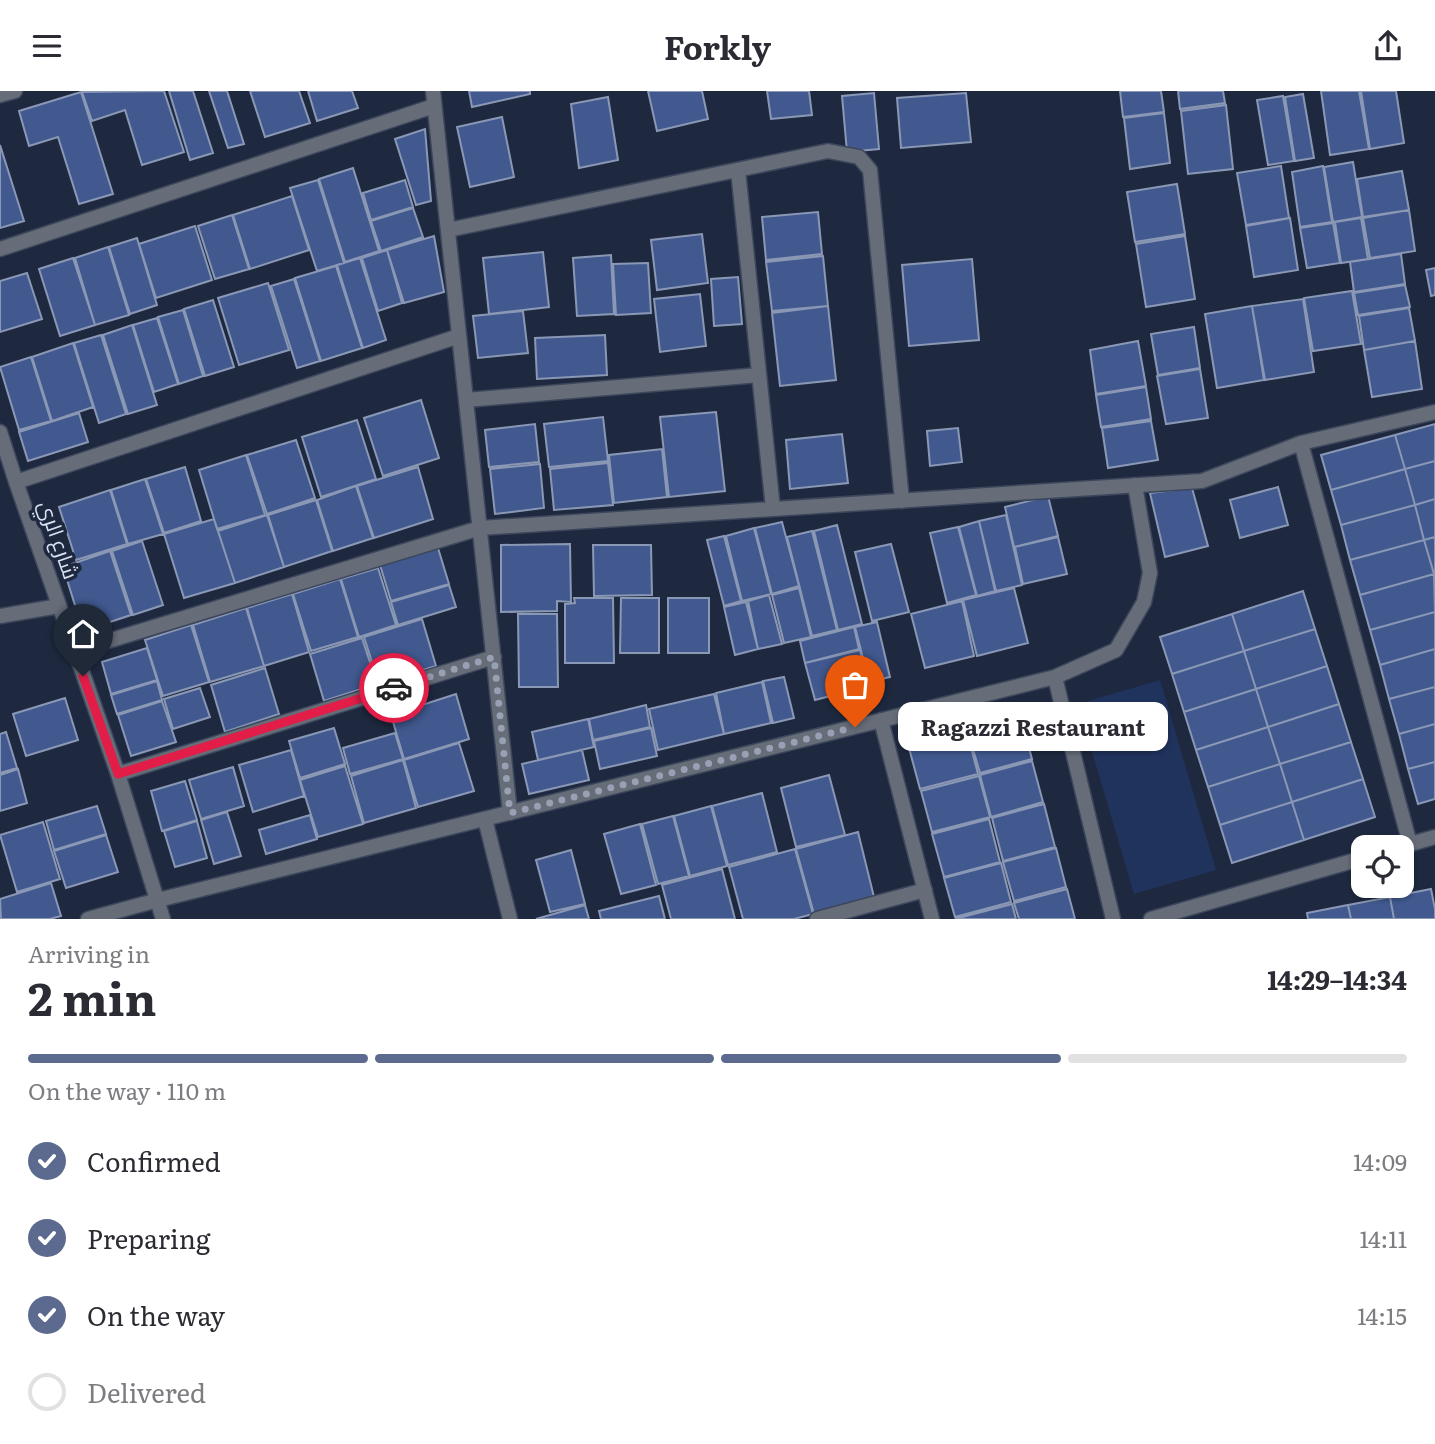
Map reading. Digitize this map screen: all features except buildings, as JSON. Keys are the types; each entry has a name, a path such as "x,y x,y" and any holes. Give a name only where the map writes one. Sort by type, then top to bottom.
{"street":[{"path":"0,95 15,91"},
{"path":"433,91 510,813"},
{"path":"0,249 435,106"},
{"path":"448,230 828,151 859,157 870,170 902,501"},
{"path":"738,170 773,509"},
{"path":"16,482 459,336"},
{"path":"466,400 759,375"},
{"path":"75,651 480,528 1202,481 1301,443 1435,412"},
{"name":"شارع الري","path":"0,432 118,774 163,919"},
{"path":"1301,443 1402,835"},
{"path":"88,919 1055,677 1116,650 1144,602 1150,573 1135,485"},
{"path":"0,616 60,606"},
{"path":"118,774 494,657"},
{"path":"1055,677 1113,919"},
{"path":"881,720 932,919"},
{"path":"485,819 510,919"},
{"path":"1414,843 1435,837"},
{"path":"1150,919 1351,861"},
{"path":"817,919 925,890"}],"shaded area":[{"path":"1160,680 1216,870 1134,894 1078,704"}],"way so far":[{"path":"394,688 494,657 510,813 855,727"}],"place":[{"name":"Ragazzi Restaurant","path":"855,727"}],"route":[{"path":"83,676 118,774 394,688"}]}
